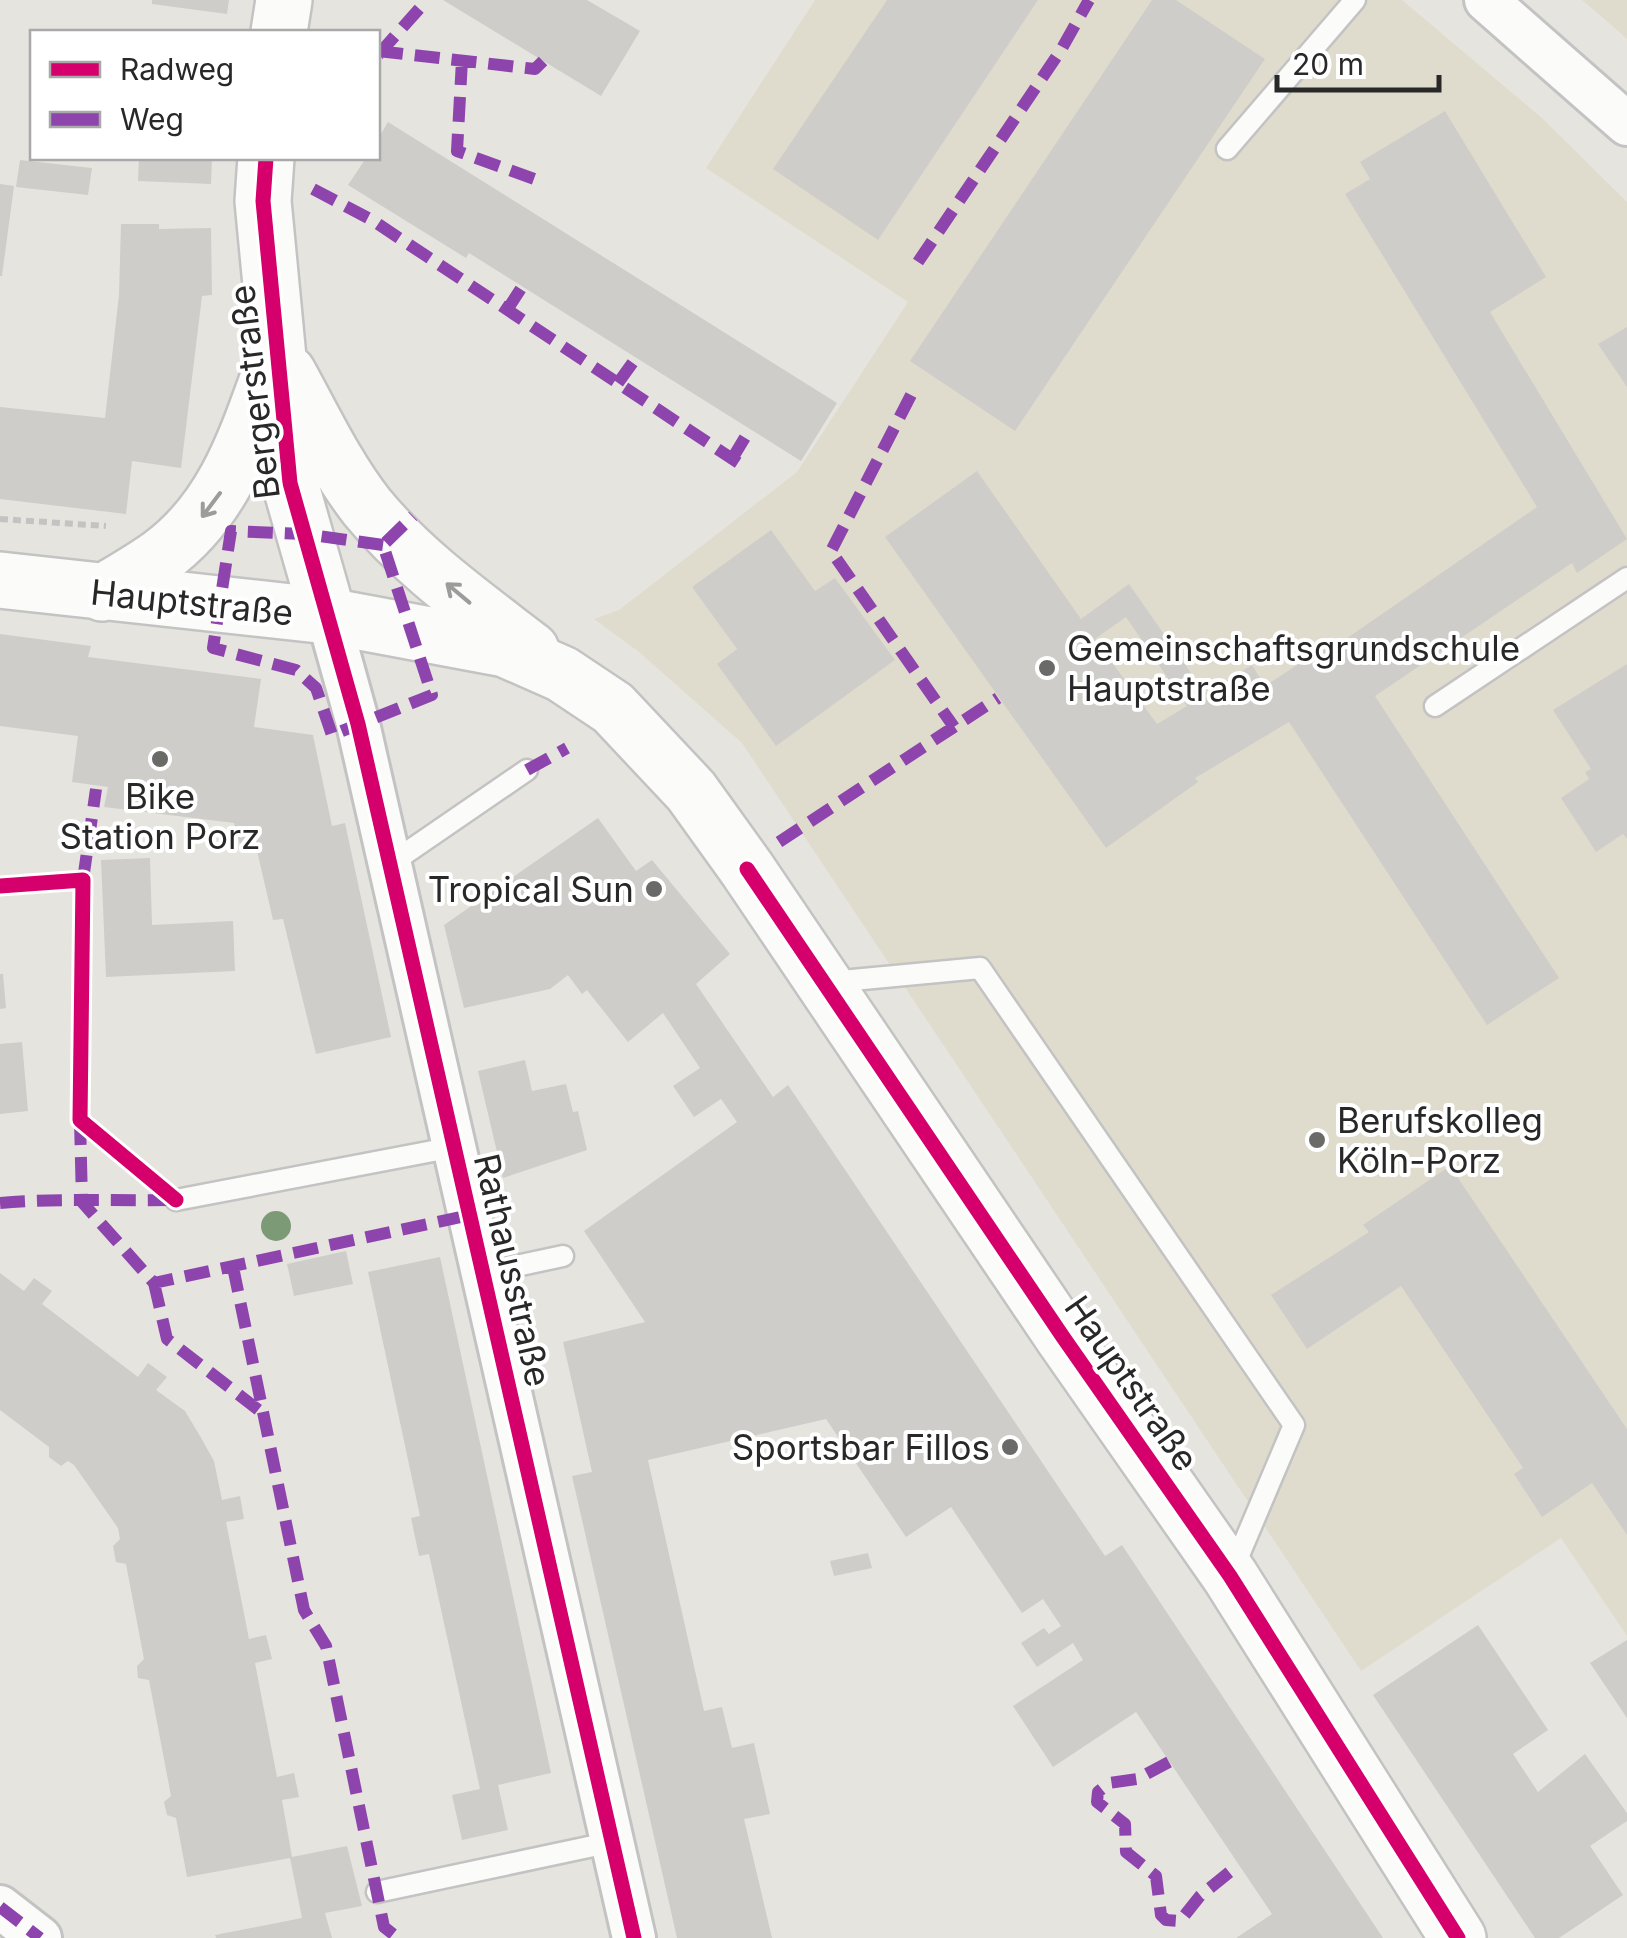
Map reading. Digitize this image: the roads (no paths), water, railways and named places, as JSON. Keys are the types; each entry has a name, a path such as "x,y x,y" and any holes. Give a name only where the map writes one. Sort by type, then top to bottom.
{"main road":[{"path":"279,30 284,0"},
{"name":"Bergerstraße","path":"266,160 263,201 290,483 328,616"},
{"path":"102,593 161,556 203,516 225,486 277,352"},
{"path":"277,352 345,474 384,526 423,564 562,674"},
{"name":"Hauptstraße","path":"0,580 328,616 505,650 562,674 613,708 691,790 824,982 1062,1337 1230,1576 1458,1938"}],"street":[{"path":"1486,0 1627,124"},
{"name":"Rathausstraße","path":"328,616 358,724 634,1938"},
{"path":"0,1907 40,1938"}],"lane":[{"path":"1227,150 1355,0"},
{"path":"1434,706 1627,578"},
{"path":"390,864 527,770"},
{"path":"824,982 980,968 1294,1424 1230,1576"},
{"path":"176,1200 454,1147"},
{"path":"483,1273 562,1256"},
{"path":"378,1892 612,1842"}],"place":[{"name":"Gemeinschaftsgrundschule Hauptstraße","path":"1047,668"},
{"name":"Bike Station Porz","path":"160,759"},
{"name":"Tropical Sun","path":"654,889"},
{"name":"Berufskolleg Köln-Porz","path":"1317,1140"},
{"name":"Sportsbar Fillos","path":"1010,1447"}]}
